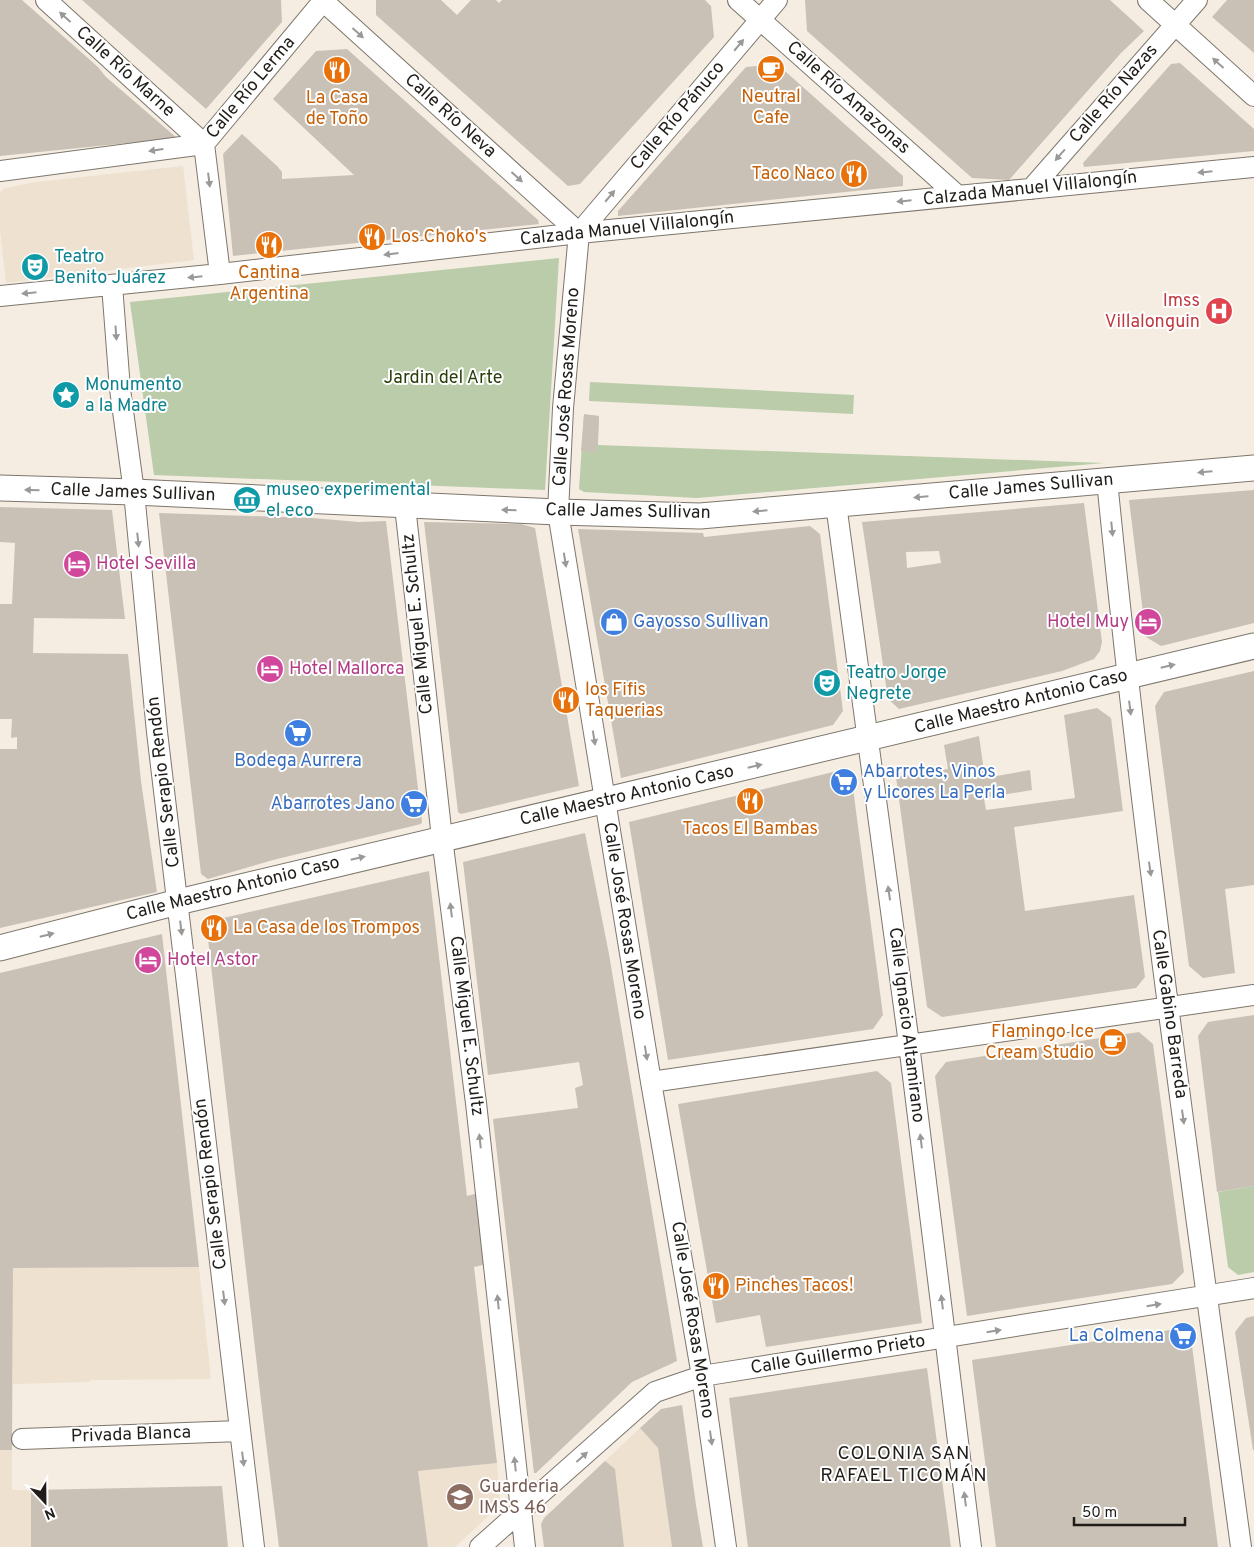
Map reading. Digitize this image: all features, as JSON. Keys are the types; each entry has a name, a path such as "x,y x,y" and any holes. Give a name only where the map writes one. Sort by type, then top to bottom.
{"main road":[{"name":"Calle James Sullivan","path":"0,488 134,492 406,506 700,516 1254,468"},
{"name":"Calle Maestro Antonio Caso","path":"0,948 178,902 442,838 604,802 1254,646"}],"street":[{"name":"Calle Río Marne","path":"46,0 204,144"},
{"name":"Calle Río Lerma","path":"220,274 204,144 323,0"},
{"name":"Calle Río Neva","path":"323,0 579,233"},
{"name":"Calle Río Amazonas","path":"738,0 958,196"},
{"name":"Calle Río Pánuco","path":"579,233 777,0"},
{"path":"1148,0 1254,96"},
{"name":"Calle Río Nazas","path":"1031,188 1197,0"},
{"path":"0,171 204,144"},
{"name":"Calzada Manuel Villalongín","path":"0,296 220,274 579,233 1254,167"},
{"name":"Calle José Rosas Moreno","path":"579,233 563,408 558,512 604,802 702,1376 726,1547"},
{"name":"Calle Serapio Rendón","path":"112,285 120,389 134,492 157,732 254,1547"},
{"name":"Calle Gabino Barreda","path":"1107,480 1126,676 1241,1547"},
{"name":"Calle Ignacio Altamirano","path":"836,504 909,1044 947,1338 971,1547"},
{"name":"Calle Miguel E. Schultz","path":"406,506 442,838 476,1103 525,1547"},
{"path":"651,1082 1254,995"},
{"name":"Calle Guillermo Prieto","path":"480,1547 655,1392 702,1376 1254,1288"},
{"name":"Privada Blanca","path":"22,1439 240,1431"}],"shaded area":[{"path":"183,166 194,260 6,283 0,231 0,192 5,188 36,182"},
{"path":"199,1267 211,1379 90,1380 89,1382 13,1384 13,1268"},
{"path":"640,1428 658,1448 672,1547 624,1547 605,1461"},
{"path":"0,1450 12,1450 12,1490 31,1490 31,1547 0,1547"},
{"name":"Guarderia IMSS 46","path":"497,1463 500,1509 496,1509 455,1547 428,1547 418,1471"}],"green space":[{"name":"Jardin del Arte","path":"559,258 545,490 154,475 130,302"},
{"path":"590,382 854,395 853,414 589,401"},
{"path":"584,415 599,416 598,445 1104,463 697,498 584,492 579,489"},
{"path":"1254,1186 1254,1272 1238,1275 1228,1267 1218,1192"}],"building":[{"path":"0,0 22,0 98,67 106,77 177,138 0,156"},
{"path":"82,0 281,0 282,22 206,109"},
{"path":"376,0 441,0 457,15 471,0 496,0 499,3 502,0 705,0 711,6 714,37 580,184 568,186 376,15"},
{"path":"805,0 1110,0 1144,31 1121,53 1009,180 972,178 807,31"},
{"path":"1227,0 1254,0 1254,53 1212,17"},
{"path":"347,49 538,220 539,224 233,256 223,154 242,134 277,166 282,172 282,179 354,175 273,99 316,51"},
{"path":"1180,63 1254,129 1254,151 1084,167 1083,163 1171,64"},
{"path":"777,64 903,176 903,186 618,216 618,211 746,67"},
{"path":"584,414 599,416 597,452 581,451"},
{"path":"1254,490 1254,623 1161,646 1146,637 1129,500"},
{"path":"1084,503 1102,642 1100,651 1094,659 1062,671 899,709 888,699 862,522","holes":["939,551 941,563 907,568 906,552"]},
{"path":"0,507 112,510 125,619 34,618 33,653 128,654 141,781 157,892 0,928 0,749 17,749 17,737 11,738 12,719 0,719 0,604 12,604 15,543 0,542"},
{"path":"159,513 312,518 359,522 386,521 421,824 273,860 208,879 201,874"},
{"path":"424,522 521,524 535,528 579,786 461,814 458,812"},
{"path":"810,526 820,534 843,711 833,725 621,778 578,529 703,533 704,537"},
{"path":"1254,671 1254,885 1225,889 1235,973 1203,978 1189,966 1155,706 1164,692"},
{"path":"1097,708 1111,718 1123,811 1014,827 1025,911 1134,895 1145,977 1136,988 942,1017 927,1007 896,777 948,769 944,745 979,736 985,778 1030,770 1032,790 984,798 986,810 1075,798 1064,715"},
{"path":"837,771 852,781 883,1015 873,1029 668,1060 629,822"},
{"path":"585,833 609,954 677,1361 632,1382 534,1473 493,1119 578,1108 575,1088 583,1085 579,1062 488,1075 463,862"},
{"path":"429,871 467,1196 482,1192 492,1263 474,1267 497,1463 418,1471 428,1547 279,1547 206,922"},
{"path":"162,934 199,1267 13,1268 12,1450 0,1450 0,973"},
{"path":"1254,1015 1254,1186 1217,1192 1198,1036 1208,1022"},
{"path":"1139,1032 1153,1044 1184,1272 1172,1284 967,1316 935,1076 946,1062"},
{"path":"877,1071 891,1083 922,1323 766,1347 760,1315 716,1323 678,1104"},
{"path":"1254,1316 1253,1450 1235,1332 1246,1318"},
{"path":"1177,1329 1191,1338 1218,1547 996,1547 972,1360"},
{"path":"927,1368 951,1547 748,1547 729,1398"},
{"path":"682,1405 703,1547 672,1547 658,1448 640,1428 661,1409"},
{"path":"605,1461 615,1469 624,1547 544,1547 541,1524 544,1518"},
{"path":"222,1486 228,1547 31,1547 31,1490"}],"place":[{"name":"Neutral Cafe","path":"771,69"},
{"name":"La Casa de Toño","path":"337,70"},
{"name":"Taco Naco","path":"854,174"},
{"name":"Los Choko's","path":"372,237"},
{"name":"Cantina Argentina","path":"269,245"},
{"name":"Teatro Benito Juárez","path":"35,267"},
{"name":"Imss Villalonguin","path":"1219,311"},
{"name":"Monumento a la Madre","path":"66,395"},
{"name":"museo experimental el eco","path":"247,500"},
{"name":"Hotel Sevilla","path":"77,564"},
{"name":"Gayosso Sullivan","path":"614,622"},
{"name":"Hotel Muy","path":"1148,622"},
{"name":"Hotel Mallorca","path":"270,669"},
{"name":"Teatro Jorge Negrete","path":"827,683"},
{"name":"los Fifis Taquerias","path":"566,700"},
{"name":"Bodega Aurrera","path":"298,733"},
{"name":"Abarrotes, Vinos y Licores La Perla","path":"844,782"},
{"name":"Tacos El Bambas","path":"750,801"},
{"name":"Abarrotes Jano","path":"414,804"},
{"name":"La Casa de los Trompos","path":"214,928"},
{"name":"Hotel Astor","path":"148,960"},
{"name":"Flamingo Ice Cream Studio","path":"1113,1042"},
{"name":"Pinches Tacos!","path":"716,1286"},
{"name":"La Colmena","path":"1183,1336"},
{"name":"Guarderia IMSS 46","path":"460,1497"}],"district":[{"name":"COLONIA SAN RAFAEL TICOMÁN","path":"904,1465"}]}
